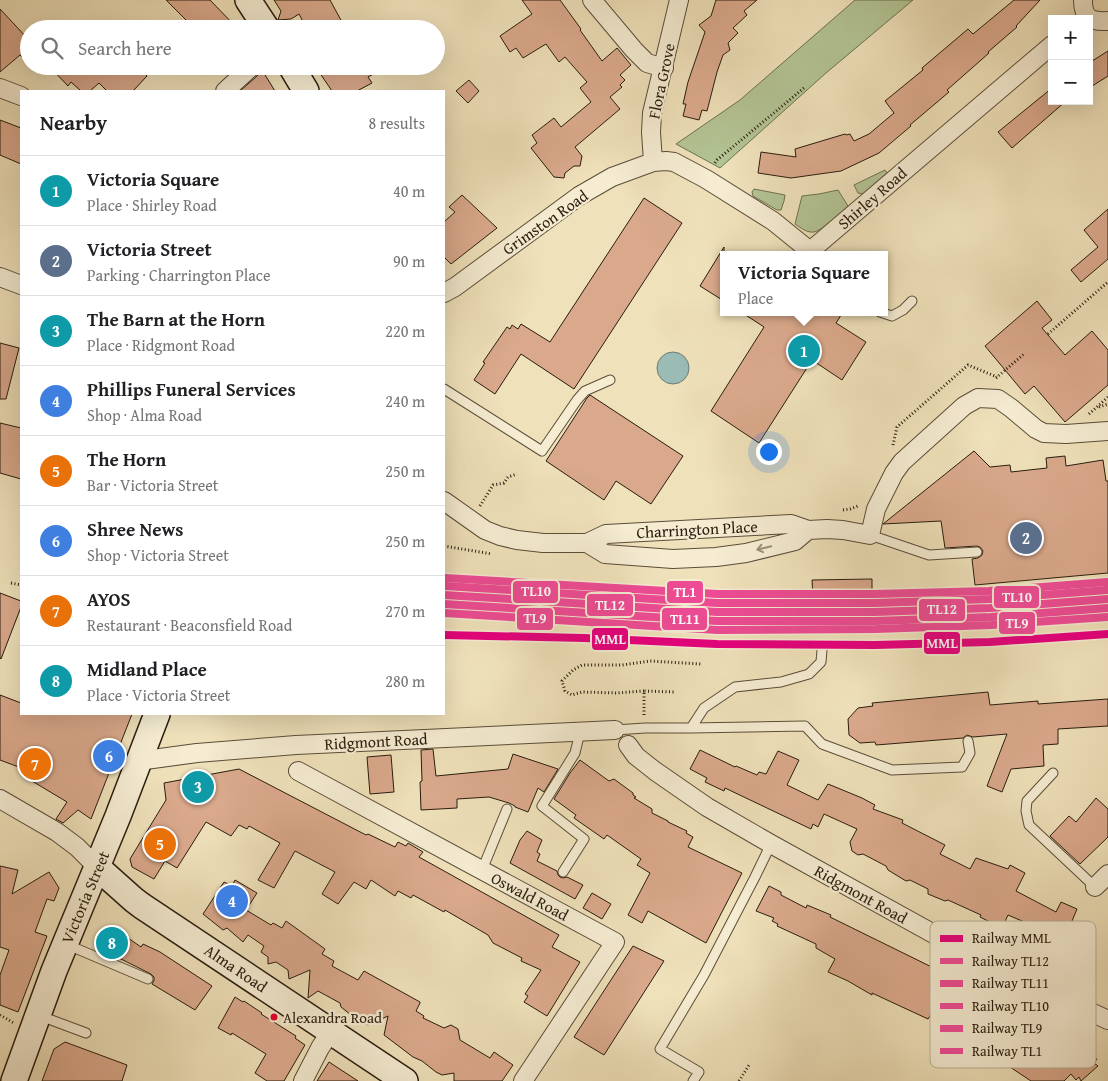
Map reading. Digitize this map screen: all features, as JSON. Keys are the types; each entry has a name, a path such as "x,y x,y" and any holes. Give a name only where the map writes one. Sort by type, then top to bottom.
{"main road":[{"path":"248,0 261,20"},
{"path":"296,75 305,90"},
{"name":"Victoria Street","path":"14,1081 65,944 118,816 157,715"},
{"name":"Alma Road","path":"97,868 134,900 405,1081"}],"street":[{"path":"592,0 647,63 664,68"},
{"name":"Flora Grove","path":"653,162 652,113 679,0"},
{"path":"1084,12 1090,19 1102,22 1108,21"},
{"name":"Shirley Road","path":"814,251 1048,48"},
{"path":"226,90 242,75"},
{"path":"0,88 20,96"},
{"name":"Shirley Road","path":"653,162 674,162 706,178 773,221 810,251"},
{"name":"Grimston Road","path":"445,292 579,196 612,177 653,162"},
{"path":"0,277 20,285"},
{"path":"870,535 876,510 894,473 902,462 964,406 978,398 998,399 1036,430 1044,433 1066,434 1108,431"},
{"name":"Charrington Place","path":"445,502 485,530 500,536 535,542 587,543 606,534 791,524 808,530 843,530 870,535"},
{"name":"Charrington Place","path":"587,543 605,554 673,559 716,557 746,553 795,541 808,530"},
{"name":"Ridgmont Road","path":"138,761 197,753 296,745 614,730"},
{"name":"Ridgmont Road","path":"628,746 636,756 655,771 707,807 930,931"},
{"name":"Oswald Road","path":"298,770 615,942 523,1081"},
{"path":"0,799 57,832 77,847 97,868"},
{"path":"1095,888 1108,874"},
{"name":"Ridgmont Road","path":"1096,1014 1108,1020"},
{"path":"303,1081 330,1031"}],"lane":[{"path":"888,315 892,316 903,310 912,301"},
{"path":"445,390 542,452 584,391 610,380"},
{"path":"870,535 930,555 977,552"},
{"path":"691,728 704,708 735,687 781,682 809,674 822,662 822,650"},
{"path":"614,730 805,726 822,744 892,770 962,768 970,754 968,741"},
{"path":"563,872 584,839 542,806 575,753 580,732"},
{"path":"1053,773 1027,801 1026,811 1029,826 1095,888"},
{"path":"482,870 507,808"},
{"path":"693,1081 699,1072 660,1049 704,974 771,844"},
{"path":"65,944 148,979"},
{"path":"38,1015 86,1033"}],"path":[{"path":"706,178 717,160 804,88"},
{"path":"1048,334 1108,282"},
{"path":"978,398 997,377 1024,354"},
{"path":"892,449 897,427 968,365 997,377"},
{"path":"1096,408 1108,404"},
{"path":"477,511 493,485 504,483 508,477 517,474"},
{"path":"842,510 856,508 862,502"},
{"path":"11,583 19,585"},
{"path":"674,692 582,692 572,695 564,691 562,681 573,670 582,665 622,665 650,661 701,664"},
{"path":"644,692 645,728"},
{"path":"739,1081 749,1065"}],"green space":[{"path":"855,0 913,0 826,73 720,168 676,144 740,100"},
{"path":"885,170 887,173 863,194 858,193 854,185"},
{"path":"754,189 785,195 781,210 777,210 753,196 752,192"},
{"path":"838,190 848,206 827,225 818,231 811,232 795,224 802,196"}],"water":[{"path":"673,352 685,356 689,368 685,380 673,384 661,380 657,368 661,356"}],"building":[{"path":"166,0 210,0 229,20 186,20"},
{"path":"274,0 330,0 341,20 302,20 299,14 291,19 278,20 281,11"},
{"path":"522,0 560,0 602,61 617,48 631,65 620,75 625,80 620,85 622,87 610,97 620,109 575,147 582,156 580,166 574,166 565,173 564,178 554,177 531,148 537,143 532,135 554,118 561,127 591,102 580,88 587,82 565,57 559,62 546,44 523,58 516,48 510,52 500,36 532,14"},
{"path":"716,0 757,0 744,11 747,15 733,28 738,33 728,43 730,50 723,55 707,111 702,110 699,120 683,116 686,104 683,104 688,82 705,32 699,25 711,16"},
{"path":"1014,0 1040,0 1017,27 947,90 949,92 879,153 841,171 791,178 758,173 761,152 796,157 795,149 845,134 850,134 854,141 869,134 894,113 885,101 968,29 973,34"},
{"path":"0,9 20,30 20,55 0,72"},
{"path":"1108,51 1108,76 1093,85 1093,60"},
{"path":"58,75 147,76 134,90 106,90 99,83 91,90 80,90 71,82 68,86"},
{"path":"265,75 274,90 241,90 257,76"},
{"path":"321,75 372,75 368,77 372,83 359,90 331,90"},
{"path":"469,80 479,91 468,103 456,91"},
{"path":"1048,91 1048,105 1061,105 1012,148 998,132"},
{"path":"0,120 20,128 20,164 0,155"},
{"path":"462,195 497,228 451,264 445,258 445,221 455,212 449,207"},
{"path":"644,198 682,223 574,389 521,354 495,394 474,380 485,363 483,362 507,327 510,329 512,325 518,329 521,324 550,342"},
{"path":"1108,209 1108,259 1081,282 1071,270 1098,247 1084,230"},
{"path":"720,254 720,298 700,286"},
{"path":"1037,301 1052,320 1042,328 1065,355 1092,331 1108,350 1108,385 1065,422 1034,386 1025,394 985,346"},
{"path":"747,316 840,316 836,323 866,342 842,380 812,360 759,443 711,411 764,327"},
{"path":"0,343 19,348 6,399 0,399"},
{"path":"590,395 683,456 651,504 616,481 604,500 546,461"},
{"path":"0,423 20,428 20,479 0,473"},
{"path":"974,451 990,467 1010,465 1011,472 1047,468 1046,458 1065,456 1066,466 1103,460 1106,481 1108,481 1108,573 975,585 972,559 978,558 982,555 983,551 977,546 945,548 941,521 883,524"},
{"path":"872,579 872,597 813,598 812,580"},
{"path":"0,593 20,601 20,610 0,658"},
{"path":"988,692 990,705 1038,701 1038,704 1108,699 1108,726 1058,729 1058,744 1043,745 1044,766 1011,769 1002,792 987,786 1007,734 973,737 967,735 963,738 876,745 875,742 860,743 849,735 848,719 858,708 873,706 872,703"},
{"path":"0,695 20,703 20,715 132,715 91,819 78,810 63,823 56,819 67,802 22,775 24,769 0,760"},
{"path":"433,749 436,776 508,769 513,754 558,769 544,792 538,788 528,812 509,803 489,797 457,799 457,808 421,810 421,750"},
{"path":"700,750 735,767 757,775 759,772 766,774 778,751 799,760 787,785 818,800 828,784 862,798 875,805 873,809 903,820 902,823 945,845 940,854 970,869 976,858 1008,869 1010,865 1025,873 1016,891 1056,912 1061,902 1077,909 1072,921 1022,921 1008,915 1005,921 988,921 980,917 981,915 948,900 945,901 928,894 928,889 910,880 906,881 888,870 886,866 863,854 858,855 852,851 850,842 857,829 824,814 818,827 813,824 811,829 725,788 724,791 705,782 707,778 690,769"},
{"path":"391,755 394,792 370,794 367,757"},
{"path":"580,760 609,781 614,779 633,793 636,797 634,798 652,809 652,813 687,831 686,833 693,837 688,847 742,873 706,943 648,911 642,923 628,915 650,873 637,865 641,859 607,835 604,839 574,818 576,815 554,799"},
{"path":"239,769 366,835 368,834 395,847 398,842 406,846 408,843 423,852 419,857 559,935 552,947 580,962 547,1016 524,1002 528,996 525,994 541,970 521,961 522,958 493,943 488,935 445,910 444,912 413,895 411,898 398,891 395,896 371,880 366,889 354,882 338,904 322,894 335,872 295,851 274,888 258,880 280,843 249,826 247,829 239,825 231,836 206,822 177,868 165,861 154,879 132,867 130,859 166,800 164,783"},
{"path":"1096,798 1108,809 1108,837 1080,864 1050,836 1069,816 1076,822"},
{"path":"527,831 542,840 537,852 540,854 537,861 557,871 560,877 567,877 583,885 575,899 510,863 520,840"},
{"path":"0,866 18,870 12,894 49,872 59,888 54,901 47,899 35,932 47,936 18,1012 0,1005 0,975 9,950 0,947"},
{"path":"235,880 257,893 246,910 271,925 273,923 282,928 286,921 325,949 322,954 334,961 332,966 358,980 364,971 420,1002 416,1011 424,1016 423,1018 444,1028 451,1025 458,1029 460,1040 490,1058 494,1052 513,1065 502,1081 454,1081 454,1073 442,1075 436,1072 384,1035 388,1016 368,1025 351,1015 341,1007 340,1003 318,991 308,998 310,970 289,979 288,970 276,962 268,964 268,957 261,952 264,946 248,935 243,942 227,928 223,930 203,914 224,882 232,886"},
{"path":"769,886 781,892 781,895 806,908 807,905 831,915 830,917 930,966 930,1016 928,1019 872,993 872,995 828,972 835,959 816,948 816,944 777,926 778,924 772,921 774,918 756,911"},
{"path":"592,893 611,904 602,919 583,908"},
{"path":"112,927 141,947 143,944 160,952 212,986 195,1010 152,984 154,977 151,974 119,958 118,960 96,947 103,929"},
{"path":"633,946 664,961 604,1055 574,1037"},
{"path":"235,997 296,1036 295,1038 305,1045 284,1081 267,1081 255,1073 266,1054 232,1033 231,1035 218,1028"},
{"path":"65,1042 127,1065 122,1081 42,1081 54,1049"},
{"path":"329,1062 358,1081 317,1081"},
{"path":"1012,1068 1096,1068 1081,1081 1079,1077 1076,1080 1071,1074 1064,1081 1031,1081"}],"rail line":[{"name":"TL1","path":"445,578 718,594 875,594 989,591 1107,582"},
{"name":"TL10","path":"445,586 717,603 875,603 990,599 1107,590"},
{"name":"TL12","path":"445,595 717,612 875,612 990,608 1108,599"},
{"name":"TL11","path":"445,604 717,621 875,621 991,617 1108,608"},
{"name":"TL9","path":"445,613 717,630 876,629 991,625 1108,617"},
{"name":"MML","path":"445,635 584,638 717,644 875,645 990,642 1108,634"}],"place":[{"name":"Victoria Square","path":"804,351"},
{"name":"Victoria Street","path":"1026,538"},
{"name":"Shree News","path":"109,756"},
{"name":"AYOS","path":"35,764"},
{"name":"The Barn at the Horn","path":"198,787"},
{"name":"The Horn","path":"160,844"},
{"name":"Phillips Funeral Services","path":"232,901"},
{"name":"Midland Place","path":"112,943"},
{"name":"Alexandra Road","path":"274,1017"}]}
